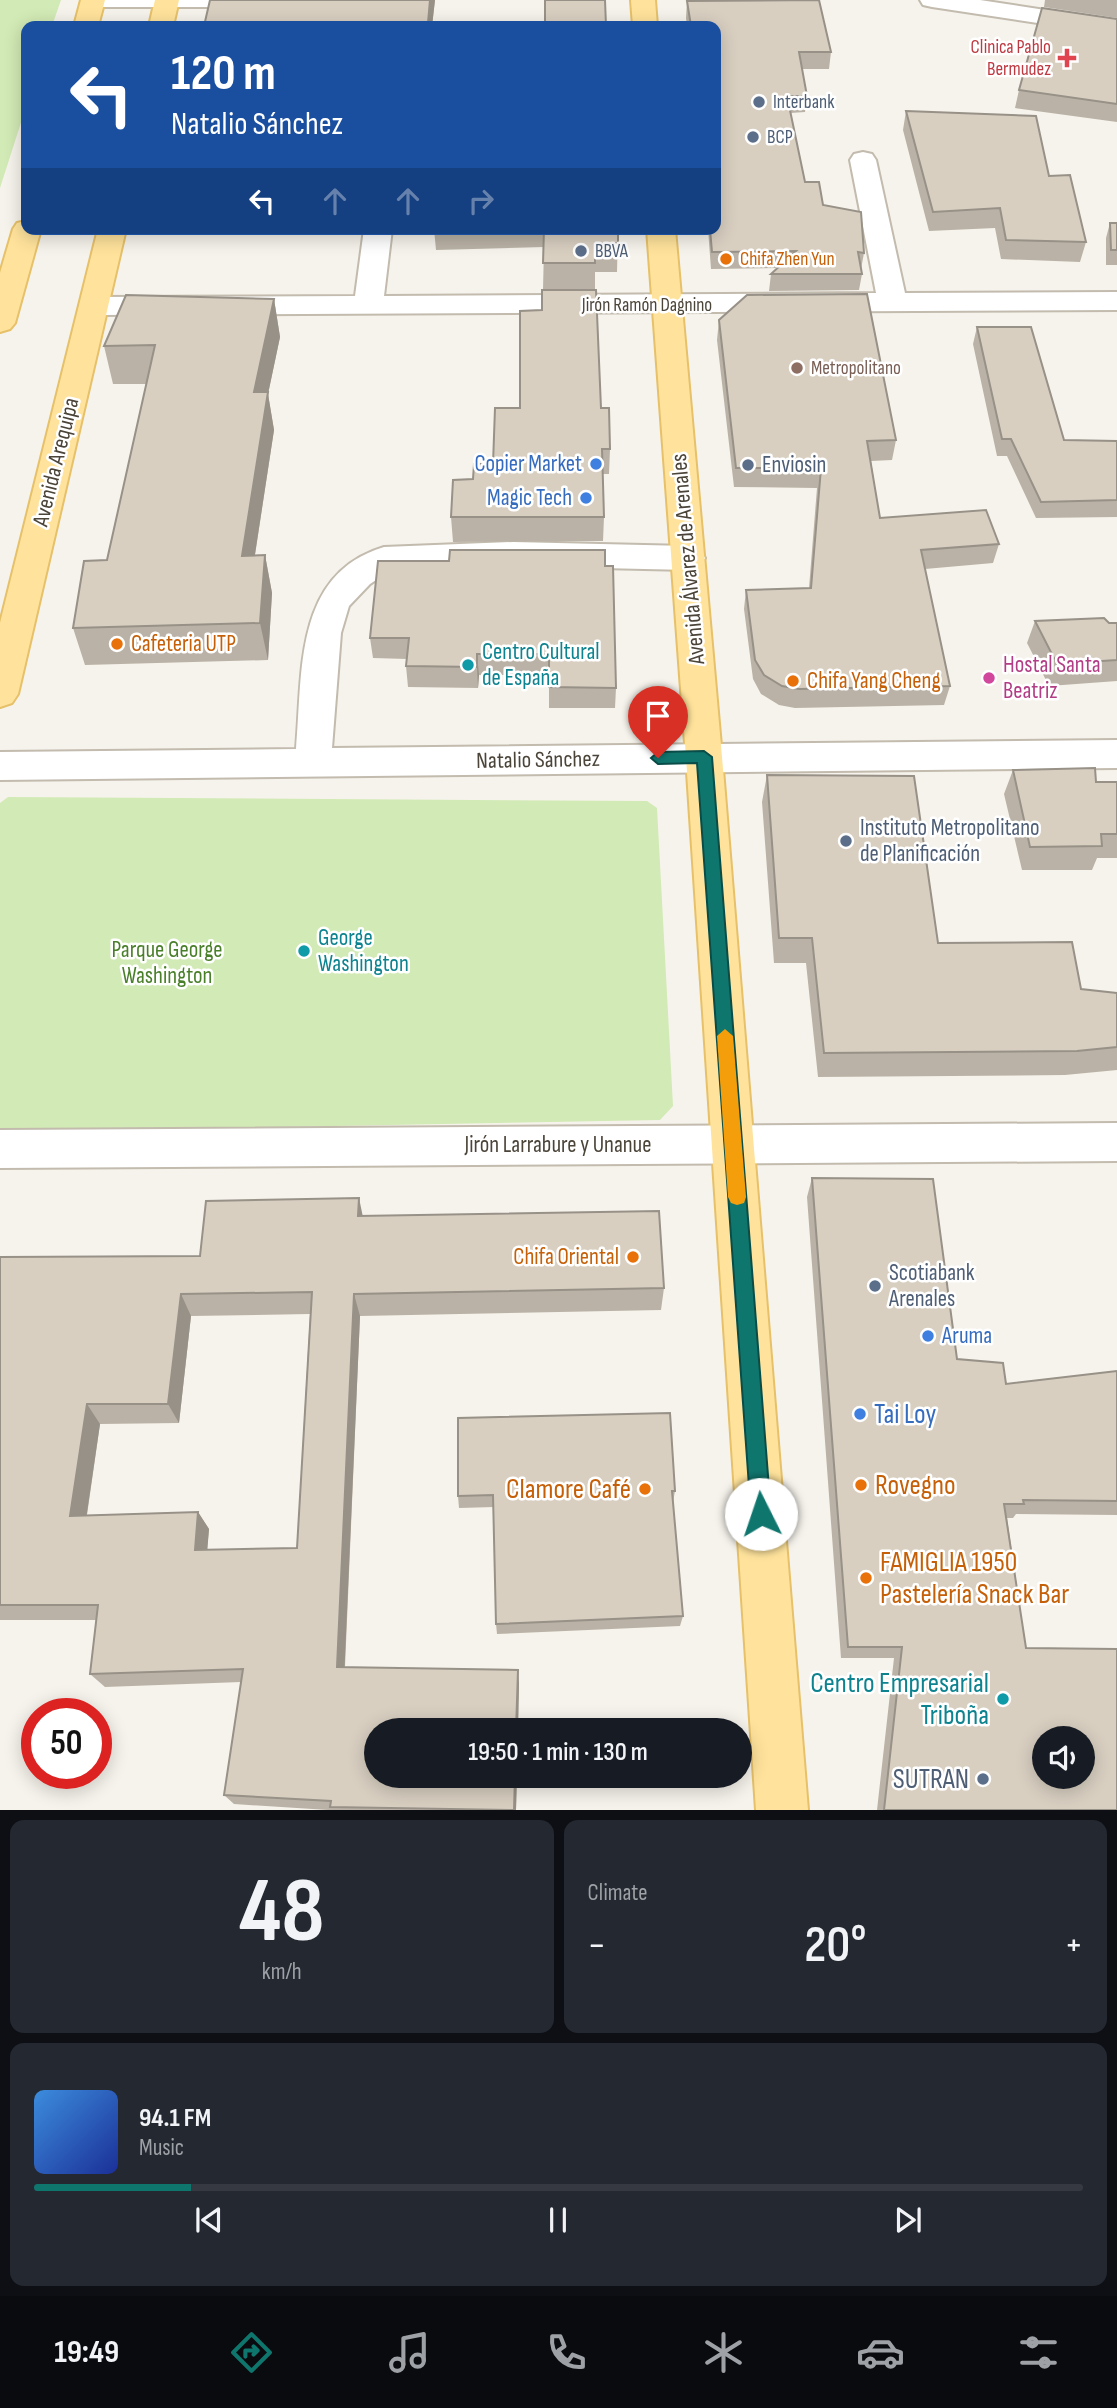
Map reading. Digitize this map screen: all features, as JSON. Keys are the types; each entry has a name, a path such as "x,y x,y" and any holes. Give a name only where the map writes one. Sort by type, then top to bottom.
{"main road":[{"path":"87,21 93,0"},
{"path":"162,21 167,0"},
{"path":"643,0 645,21"},
{"path":"0,323 25,235"},
{"name":"Avenida Arequipa","path":"0,694 111,235"},
{"name":"Avenida Álvarez de Arenales","path":"661,235 704,757 782,1810"}],"street":[{"path":"93,0 220,0"},
{"path":"932,0 1117,28"},
{"path":"863,160 892,304"},
{"path":"368,306 377,235"},
{"name":"Jirón Ramón Dagnino","path":"94,306 1117,301"},
{"path":"313,762 321,658 333,601 358,576 384,559 513,554 688,558"},
{"name":"Natalio Sánchez","path":"0,766 1117,754"},
{"name":"Jirón Larrabure y Unanue","path":"0,1149 1117,1142"}],"green space":[{"path":"0,0 61,0 54,21 21,21 21,123 0,188"},
{"name":"Parque George Washington","path":"8,797 647,801 657,808 673,1106 660,1120 0,1132 0,803"}],"building":[{"path":"210,0 430,0 428,21 205,21"},
{"path":"545,0 605,0 606,21 545,21"},
{"path":"819,0 831,52 799,52 807,96 787,96 805,182 819,182 823,205 861,212 864,253 858,252 862,274 771,274 796,251 712,252 711,235 721,235 721,21 690,21 687,1"},
{"path":"1042,8 1117,19 1117,104 1019,90"},
{"path":"906,111 1036,116 1049,176 1070,175 1086,242 1006,240 1000,208 933,212"},
{"path":"1110,223 1117,223 1117,250 1111,250"},
{"path":"544,235 618,235 618,243 595,243 595,263 543,263"},
{"path":"542,290 596,290 601,408 609,408 610,449 602,449 604,517 451,517 453,480 473,479 474,464 493,464 495,408 520,408 520,311 542,310"},
{"path":"867,294 896,440 867,441 880,518 986,510 999,544 921,550 950,686 799,689 782,686 764,675 755,660 746,590 811,588 821,468 736,468 719,320 747,295"},
{"path":"126,295 274,299 254,392 268,392 242,556 265,555 260,623 73,628 84,561 107,560 155,345 104,346"},
{"path":"977,327 1031,327 1064,440 1117,441 1117,500 1041,502 1011,439 1002,439"},
{"path":"450,550 605,550 605,566 613,566 616,688 549,687 549,654 477,654 477,667 406,666 409,638 370,638 378,561 449,561"},
{"path":"1104,618 1109,623 1117,623 1117,660 1057,664 1035,621"},
{"path":"1095,768 1096,782 1117,782 1117,834 1101,834 1102,846 1030,847 1013,770"},
{"path":"767,775 914,776 938,943 1072,942 1081,989 1117,993 1117,1047 1077,1051 824,1053 812,938 779,938"},
{"path":"812,1178 933,1179 957,1359 1003,1363 1006,1384 1117,1371 1117,1501 1023,1500 1024,1504 1004,1504 1026,1648 1117,1649 1117,1810 884,1810 902,1647 848,1647"},
{"path":"359,1198 358,1216 659,1211 664,1288 354,1294 337,1667 518,1670 516,1718 364,1718 364,1788 515,1788 514,1810 330,1807 331,1801 224,1795 243,1669 90,1674 98,1605 0,1605 0,1257 200,1256 206,1201","holes":["312,1292 297,1548 195,1550 198,1512 70,1516 87,1404 168,1404 181,1294"]},
{"path":"670,1413 675,1491 672,1491 683,1616 496,1624 493,1495 458,1496 458,1418"}],"slow traffic":[{"path":"725,1036 737,1197"}],"place":[{"name":"Clinica Pablo Bermudez","path":"1067,58"},
{"name":"Interbank","path":"759,102"},
{"name":"BCP","path":"753,137"},
{"name":"BBVA","path":"581,251"},
{"name":"Chifa Zhen Yun","path":"726,259"},
{"name":"Metropolitano","path":"797,368"},
{"name":"Copier Market","path":"596,464"},
{"name":"Enviosin","path":"748,465"},
{"name":"Magic Tech","path":"586,498"},
{"name":"Cafeteria UTP","path":"117,644"},
{"name":"Centro Cultural de España","path":"468,665"},
{"name":"Hostal Santa Beatriz","path":"989,678"},
{"name":"Chifa Yang Cheng","path":"793,681"},
{"name":"Instituto Metropolitano de Planificación","path":"846,841"},
{"name":"George Washington","path":"304,951"},
{"name":"Chifa Oriental","path":"633,1257"},
{"name":"Scotiabank Arenales","path":"875,1286"},
{"name":"Aruma","path":"928,1336"},
{"name":"Tai Loy","path":"860,1414"},
{"name":"Rovegno","path":"861,1485"},
{"name":"Clamore Café","path":"645,1489"},
{"name":"FAMIGLIA 1950 Pastelería Snack Bar","path":"866,1578"},
{"name":"Centro Empresarial Triboña","path":"1003,1699"},
{"name":"SUTRAN","path":"983,1779"}],"route":[{"path":"658,758 704,757 761,1514"}]}
